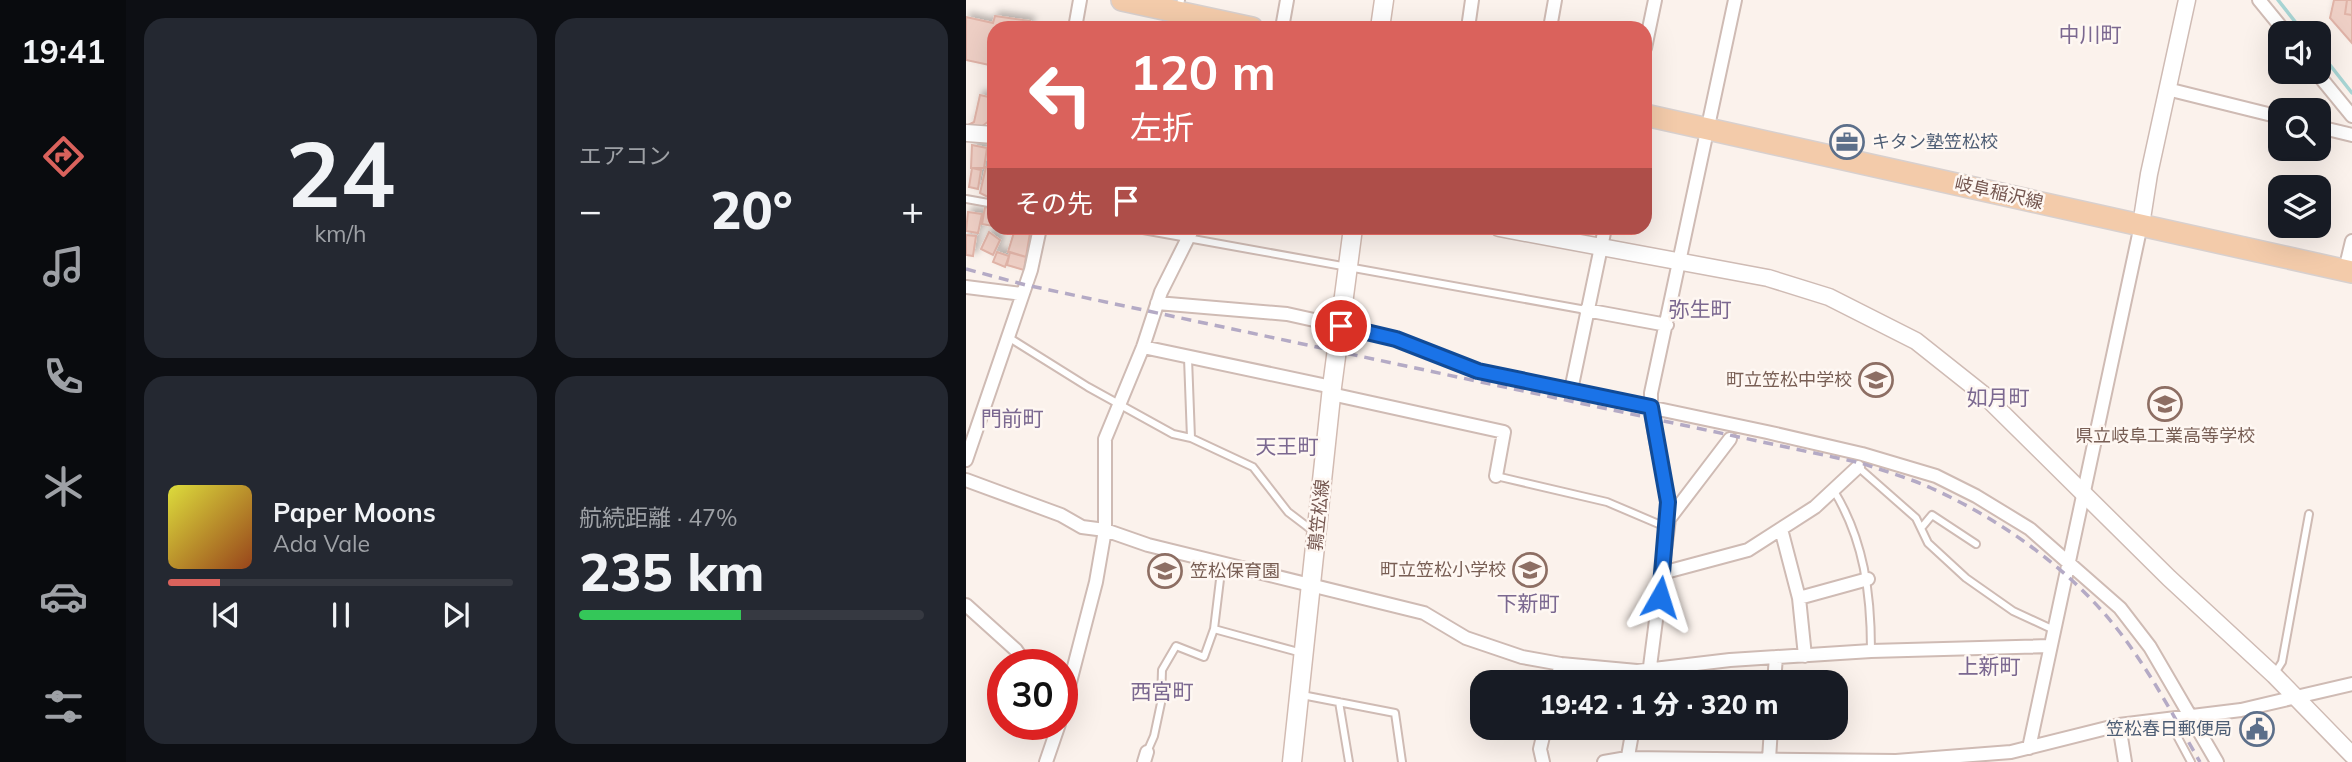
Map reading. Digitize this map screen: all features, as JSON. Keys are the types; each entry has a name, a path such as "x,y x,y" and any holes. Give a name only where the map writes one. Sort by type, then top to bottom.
{"main road":[{"path":"1122,0 1217,21"},
{"path":"1381,21 1384,0"},
{"name":"岐阜稲沢線","path":"1652,117 2348,271"},
{"name":"鶉笠松線","path":"1292,762 1332,390 1352,235"}],"street":[{"path":"1076,21 1080,0"},
{"path":"1283,21 1287,0"},
{"path":"1469,21 1472,0"},
{"path":"1551,21 1555,0"},
{"path":"1651,21 1655,0"},
{"path":"1651,670 1668,524 1651,407 1735,0"},
{"path":"2029,748 2141,225 2148,174 2188,0"},
{"path":"2259,0 2276,21"},
{"path":"2326,84 2352,116"},
{"path":"2167,89 2268,114"},
{"path":"2331,130 2352,135"},
{"path":"966,133 987,134"},
{"path":"966,460 1023,295 1038,235"},
{"path":"1078,649 1096,582 1105,530 1105,439 1143,346 1157,303 1190,235"},
{"path":"1541,235 1768,278 1829,297 1906,335 1950,365 1984,395 2169,578 2274,675 2352,755"},
{"path":"1570,390 1604,235"},
{"path":"2348,271 2352,241"},
{"path":"966,286 1023,295"},
{"path":"1157,303 1277,313 1341,326 1396,339 1478,371 1651,407 1919,469 1976,496 2030,529 2068,561 2127,618 2150,647 2217,762"},
{"path":"1587,310 1667,325"},
{"path":"1143,346 1504,432 1496,476"},
{"path":"1668,524 1730,439"},
{"path":"1662,573 1737,555 1781,529 1834,491 1858,467"},
{"path":"966,480 1061,514 1082,527 1105,530 1148,545 1312,583 1424,613 1466,638 1522,657 1605,670"},
{"path":"1781,529 1799,598 1805,656"},
{"path":"1799,598 1868,579"},
{"path":"966,605 1015,649"},
{"path":"1690,670 1776,657 1871,651 2050,646"},
{"path":"1775,670 1776,657"},
{"path":"1559,670 1560,664"},
{"path":"1604,762 1896,761 2010,757 2029,748 2119,725 2269,704 2292,696 2352,684"},
{"path":"2119,725 2125,762"},
{"path":"1045,762 1053,740"},
{"path":"1542,740 1540,749 1543,762"},
{"path":"1627,760 1631,740"},
{"path":"1762,760 1768,740"}],"lane":[{"path":"966,199 987,203"},
{"path":"1201,235 1349,266 1587,310"},
{"path":"1008,337 1173,434 1191,439 1252,467 1288,512 1317,535"},
{"path":"1188,357 1191,439"},
{"path":"1858,467 1881,484 1916,518 1928,543 1966,578 2013,611 2054,630"},
{"path":"1496,476 1607,502 1668,524"},
{"path":"1834,491 1845,510 1868,579 1871,651"},
{"path":"2274,675 2282,662 2309,514"},
{"path":"1922,527 1932,515 1976,544"},
{"path":"1145,757 1154,736 1161,703 1162,670 1176,646 1204,657 1214,629 1222,562"},
{"path":"1214,629 1304,654"},
{"path":"1299,694 1395,713 1402,762"},
{"path":"1339,702 1349,762"},
{"path":"2168,719 2192,762"}],"building":[{"path":"2334,0 2347,0 2345,14 2352,15 2352,43 2330,18"},
{"path":"2347,0 2352,0 2352,15 2345,14"},
{"path":"995,16 1030,21 994,21"},
{"path":"966,17 987,22 987,64 966,60"},
{"path":"980,95 987,97 987,122 981,127 970,124 974,122"},
{"path":"972,145 987,148 984,168 971,168"},
{"path":"986,167 987,167 987,196 980,193"},
{"path":"972,168 981,170 978,189 969,187"},
{"path":"985,207 987,207 987,225 982,224"},
{"path":"968,212 982,214 978,233 966,231"},
{"path":"966,235 976,236 973,256 966,255"},
{"path":"988,235 1000,240 993,255 981,249"},
{"path":"1013,235 1030,235 1026,257 1008,252"},
{"path":"997,252 1009,256 1005,267 993,262"},
{"path":"1010,252 1026,257 1024,270 1007,265"}],"waterway":[{"path":"2278,0 2295,21"},
{"path":"2331,66 2352,93"}],"railway":[{"path":"966,269 1026,285 1861,463 1923,484 2009,531 2079,587 2130,646 2200,762"}],"place":[{"name":"キタン塾笠松校","path":"1847,142"},
{"name":"町立笠松中学校","path":"1876,380"},
{"name":"県立岐阜工業高等学校","path":"2165,404"},
{"name":"町立笠松小学校","path":"1530,570"},
{"name":"笠松保育園","path":"1165,571"},
{"name":"笠松春日郵便局","path":"2257,729"}],"district":[{"name":"中川町","path":"2090,35"},
{"name":"弥生町","path":"1700,310"},
{"name":"如月町","path":"1998,398"},
{"name":"門前町","path":"1012,419"},
{"name":"天王町","path":"1287,447"},
{"name":"下新町","path":"1528,604"},
{"name":"上新町","path":"1989,667"},
{"name":"西宮町","path":"1162,692"}],"route":[{"path":"1341,326 1396,339 1478,371 1651,407 1669,519 1660,597"}]}
